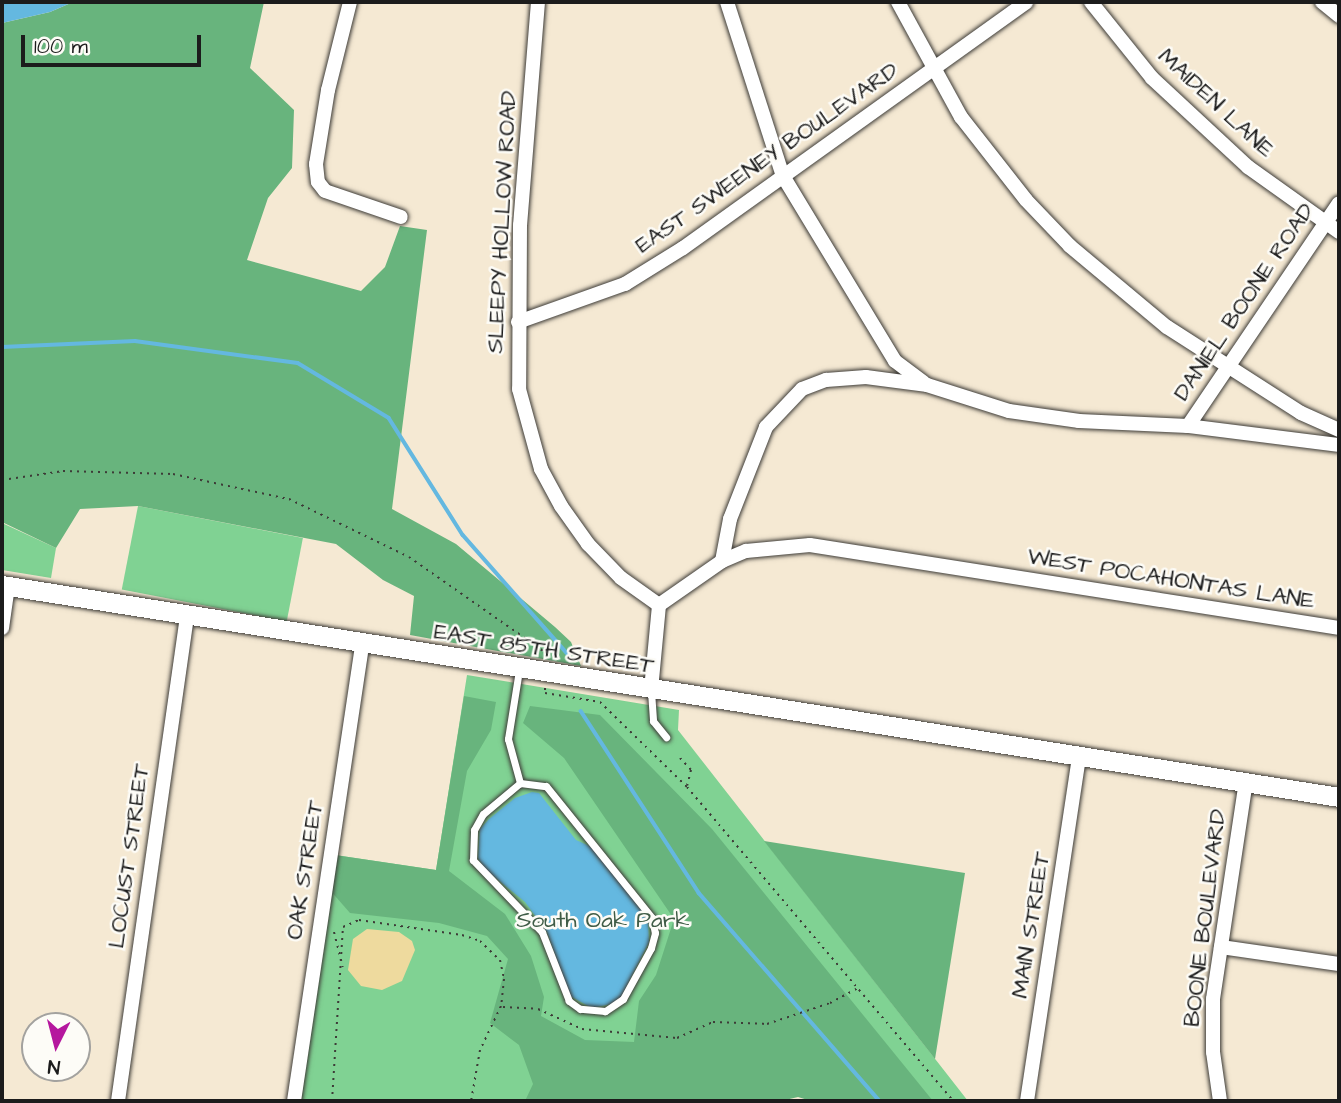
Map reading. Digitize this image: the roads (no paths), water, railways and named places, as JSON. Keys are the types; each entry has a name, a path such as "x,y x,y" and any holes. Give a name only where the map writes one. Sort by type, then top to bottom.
{"main road":[{"name":"EAST 85TH STREET","path":"5,586 519,670 1339,797"}],"street":[{"path":"350,2 328,90 316,164 318,182 325,191 401,217"},
{"name":"SLEEPY HOLLOW ROAD","path":"538,2 520,225 519,388 541,469 588,544 621,578 659,605"},
{"path":"727,2 783,176 895,361 927,385"},
{"path":"898,2 932,69 985,152 1070,246 1157,320 1301,413 1339,430"},
{"name":"EAST SWEENEY BOULEVARD","path":"519,322 625,284 783,176 1026,2"},
{"name":"MAIDEN LANE","path":"1091,2 1152,78 1248,167 1339,232"},
{"path":"1322,2 1339,16"},
{"name":"DANIEL BOONE ROAD","path":"1188,426 1225,366 1339,203"},
{"path":"722,561 730,519 766,428 802,388 826,380 866,377 927,385 1009,411 1079,421 1188,426 1339,445"},
{"name":"WEST POCAHONTAS LANE","path":"659,605 722,561 747,551 810,545 1339,628"},
{"path":"2,628 5,586"},
{"path":"651,690 659,605"},
{"name":"LOCUST STREET","path":"118,1101 187,616"},
{"name":"OAK STREET","path":"294,1101 362,645"},
{"name":"MAIN STREET","path":"1027,1101 1079,756"},
{"name":"BOONE BOULEVARD","path":"1220,1101 1213,1052 1213,999 1246,782"},
{"path":"1221,947 1339,964"}],"lane":[{"path":"519,670 508,739 520,783"},
{"path":"651,690 653,721 666,737"},
{"path":"520,783 546,786 652,918 655,933 651,948 623,999 605,1011 580,1009 569,1001 542,932 473,860 473,838 483,814 520,783"}],"water":[{"path":"2,2 73,2 50,12 2,23"},
{"path":"532,792 539,793 576,840 594,848 648,919 649,942 621,997 611,1004 592,1008 570,996 547,932 525,902 485,869 478,858 480,829 515,798"}],"waterway":[{"path":"2,347 135,341 298,363 389,418 463,535 568,654"},
{"path":"581,711 699,893 880,1101"}],"park label":[{"name":"South Oak Park","path":"603,920"}]}
